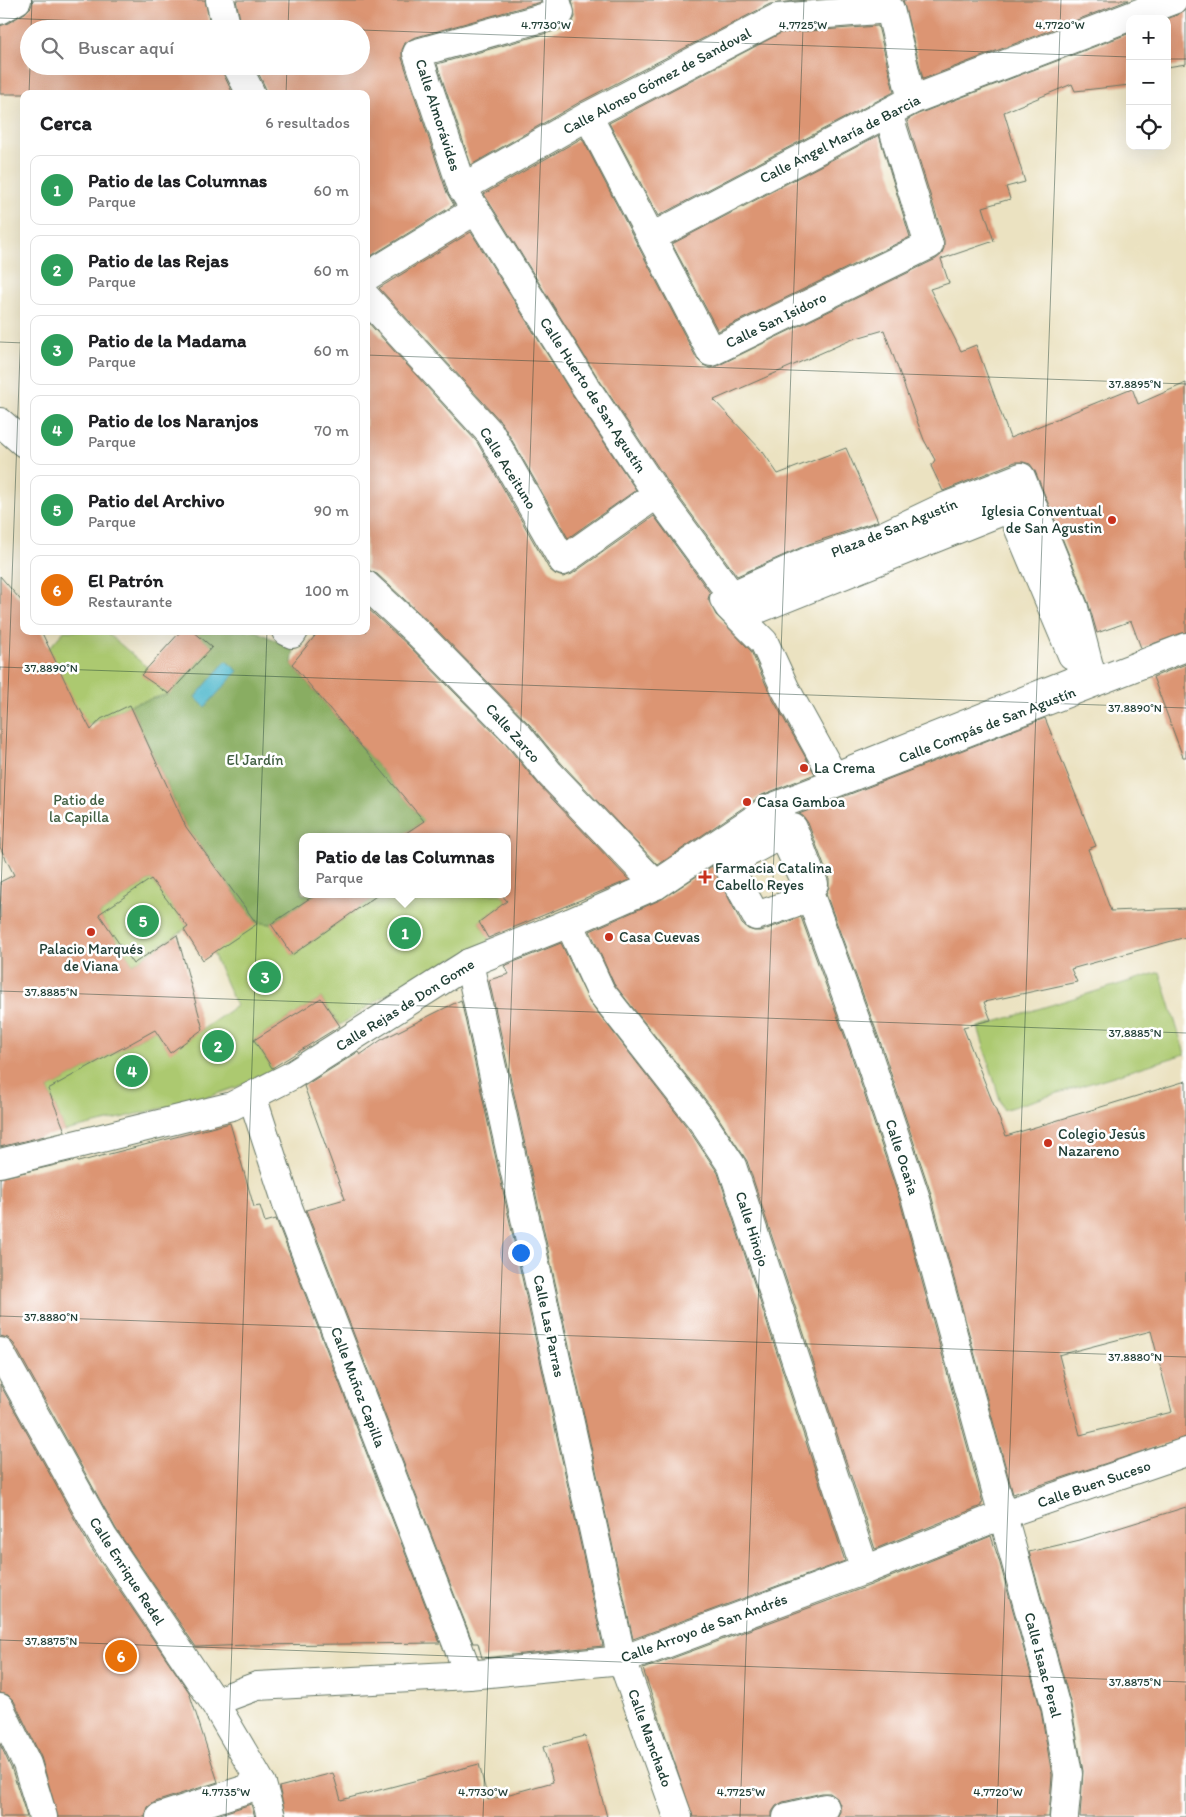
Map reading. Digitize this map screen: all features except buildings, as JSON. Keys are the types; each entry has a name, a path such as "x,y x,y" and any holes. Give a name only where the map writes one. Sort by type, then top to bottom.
{"street":[{"path":"0,10 17,0"},
{"path":"220,0 225,20"},
{"name":"Calle Almorávides","path":"469,199 416,53 560,14 556,0"},
{"name":"Calle Angel María de Barcia","path":"652,237 912,100 1173,0"},
{"name":"Calle Alonso Gómez de Sandoval","path":"370,274 469,199 588,116 777,18 890,9 912,100"},
{"path":"242,75 249,90"},
{"name":"Calle San Isidoro","path":"588,116 711,352 929,245 888,113"},
{"name":"Calle Huerto de San Agustín","path":"469,199 580,377 657,494 740,604"},
{"name":"Calle Aceituno","path":"370,301 490,433 563,561 657,494"},
{"path":"0,422 20,440"},
{"name":"Plaza de San Agustín","path":"740,604 1010,508 1088,682"},
{"name":"Calle Zarco","path":"370,589 419,634 519,736 550,774 656,884"},
{"path":"740,604 771,643 847,776"},
{"name":"Calle Compás de San Agustín","path":"847,776 1088,682 1186,647"},
{"name":"Calle Rejas de Don Gome","path":"0,1163 232,1106 291,1076 469,963 569,923 656,884 771,808 847,776"},
{"name":"Calle Ocaña","path":"771,808 807,886 865,1046 915,1196 1002,1515"},
{"path":"783,832 727,864 756,916 797,902 807,886"},
{"name":"Calle Hinojo","path":"569,923 601,992 700,1118 732,1166 865,1570"},
{"name":"Calle Las Parras","path":"469,963 622,1660"},
{"name":"Calle Muñoz Capilla","path":"252,1096 288,1207 469,1675"},
{"name":"Calle Enrique Redel","path":"0,1352 103,1537 214,1702 262,1784 271,1817"},
{"name":"Calle Buen Suceso","path":"1002,1515 1186,1452"},
{"name":"Calle Arroyo de San Andrés","path":"214,1702 257,1686 469,1675 622,1660 865,1570 1002,1515"},
{"name":"Calle Isaac Peral","path":"1002,1515 1056,1708 1068,1774 1064,1817"},
{"name":"Calle Manchado","path":"622,1660 678,1817"},
{"path":"0,1708 27,1764 43,1817"},
{"path":"160,1817 262,1784"},
{"path":"787,1817 825,1808"}],"green space":[{"path":"60,635 110,635 148,668 142,675 169,694 130,705 88,725 80,710 0,762 49,648"},
{"name":"El Jardín","path":"198,635 264,635 294,649 292,664 424,821 406,833 299,833 299,898 310,898 271,924 256,922 186,827 130,705 169,694 211,647"},
{"path":"151,879 188,927 133,964 99,914"},
{"path":"373,898 504,898 507,901 479,922 492,944 450,960 406,982 340,1025 321,998 254,1040 274,1071 237,1087 202,1099 65,1131 48,1089 155,1030 170,1052 236,1006 213,953 256,922 271,924 293,955"},
{"path":"1160,972 1185,1054 1003,1110 978,1027"}],"water":[{"path":"226,661 238,671 205,707 195,697"}],"place":[{"name":"Iglesia Conventual de San Agustin","path":"1112,520"},
{"name":"La Crema","path":"804,768"},
{"name":"Casa Gamboa","path":"747,802"},
{"name":"Farmacia Catalina Cabello Reyes","path":"705,877"},
{"name":"Patio del Archivo","path":"143,921"},
{"name":"Palacio Marqués de Viana","path":"91,932"},
{"name":"Patio de las Columnas","path":"405,933"},
{"name":"Casa Cuevas","path":"609,937"},
{"name":"Patio de la Madama","path":"265,977"},
{"name":"Patio de las Rejas","path":"218,1046"},
{"name":"Patio de los Naranjos","path":"132,1071"},
{"name":"Colegio Jesús Nazareno","path":"1048,1143"},
{"name":"El Patrón","path":"121,1656"}],"park label":[{"name":"Patio de la Capilla","path":"79,808"}]}
